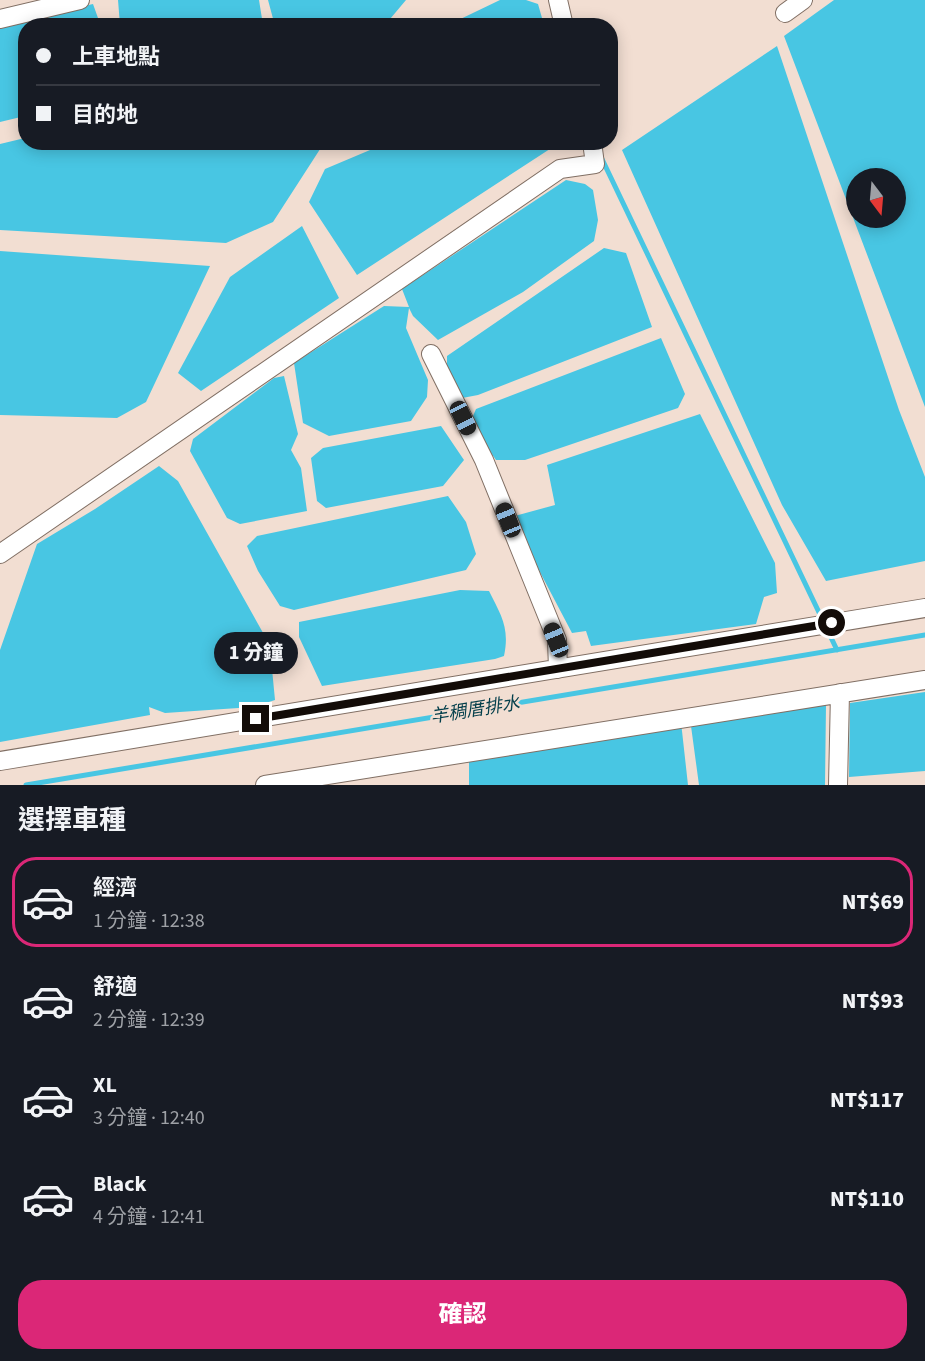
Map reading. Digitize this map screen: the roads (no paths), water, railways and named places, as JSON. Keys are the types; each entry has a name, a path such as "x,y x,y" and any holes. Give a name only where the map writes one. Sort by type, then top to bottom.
{"street":[{"path":"0,19 77,0"},
{"path":"558,0 562,18"},
{"path":"785,13 803,0"},
{"path":"0,555 560,169 596,164 593,150"},
{"path":"431,354 484,460 556,640 558,669"},
{"path":"0,761 925,608"},
{"path":"265,785 925,680"},
{"path":"838,785 840,693"}],"water":[{"path":"118,0 259,0 262,18 119,18"},
{"path":"268,0 406,0 391,18 273,18"},
{"path":"500,0 526,0 538,4 542,18 463,18"},
{"path":"834,0 925,0 925,407 857,228 906,228 906,168 846,168 846,199 784,36"},
{"path":"93,4 98,18 31,18"},
{"path":"18,21 18,118 0,122 0,25"},
{"path":"777,46 899,410 925,477 925,561 826,581 782,505 622,150"},
{"path":"18,140 18,150 319,150 273,222 226,243 0,230 0,144"},
{"path":"370,150 548,150 357,275 309,202 325,169"},
{"path":"566,180 585,184 593,190 598,220 594,241 523,292 438,340 413,316 409,308 406,328 428,380 427,397 411,421 329,436 303,423 294,363 384,306 409,307 402,289"},
{"path":"302,226 339,298 201,391 178,373 230,277"},
{"path":"604,248 626,253 652,327 478,395 457,399 447,366 447,356"},
{"path":"0,251 210,266 146,402 117,418 0,415"},
{"path":"661,338 685,394 678,408 525,460 496,460 470,423 476,409"},
{"path":"284,376 298,434 291,450 301,468 307,511 240,524 227,518 190,451 193,439 274,378"},
{"path":"700,414 775,563 777,593 764,597 756,624 591,646 586,631 572,633 511,517 555,505 547,465"},
{"path":"441,426 464,460 443,486 326,508 317,501 311,458 323,448"},
{"path":"159,466 178,481 281,665 272,669 275,700 253,707 165,713 149,707 150,715 0,742 0,650 37,544"},
{"path":"448,496 466,522 476,554 466,570 294,610 280,606 258,571 247,546 257,536"},
{"path":"460,590 489,591 505,629 504,656 322,686 299,637 299,622"},
{"path":"925,692 925,771 849,777 850,703"},
{"path":"826,705 825,785 699,785 691,726"},
{"path":"681,722 688,785 469,785 469,758"}],"waterway":[{"path":"601,157 837,650"},
{"name":"羊稠厝排水","path":"26,785 925,635"}]}
